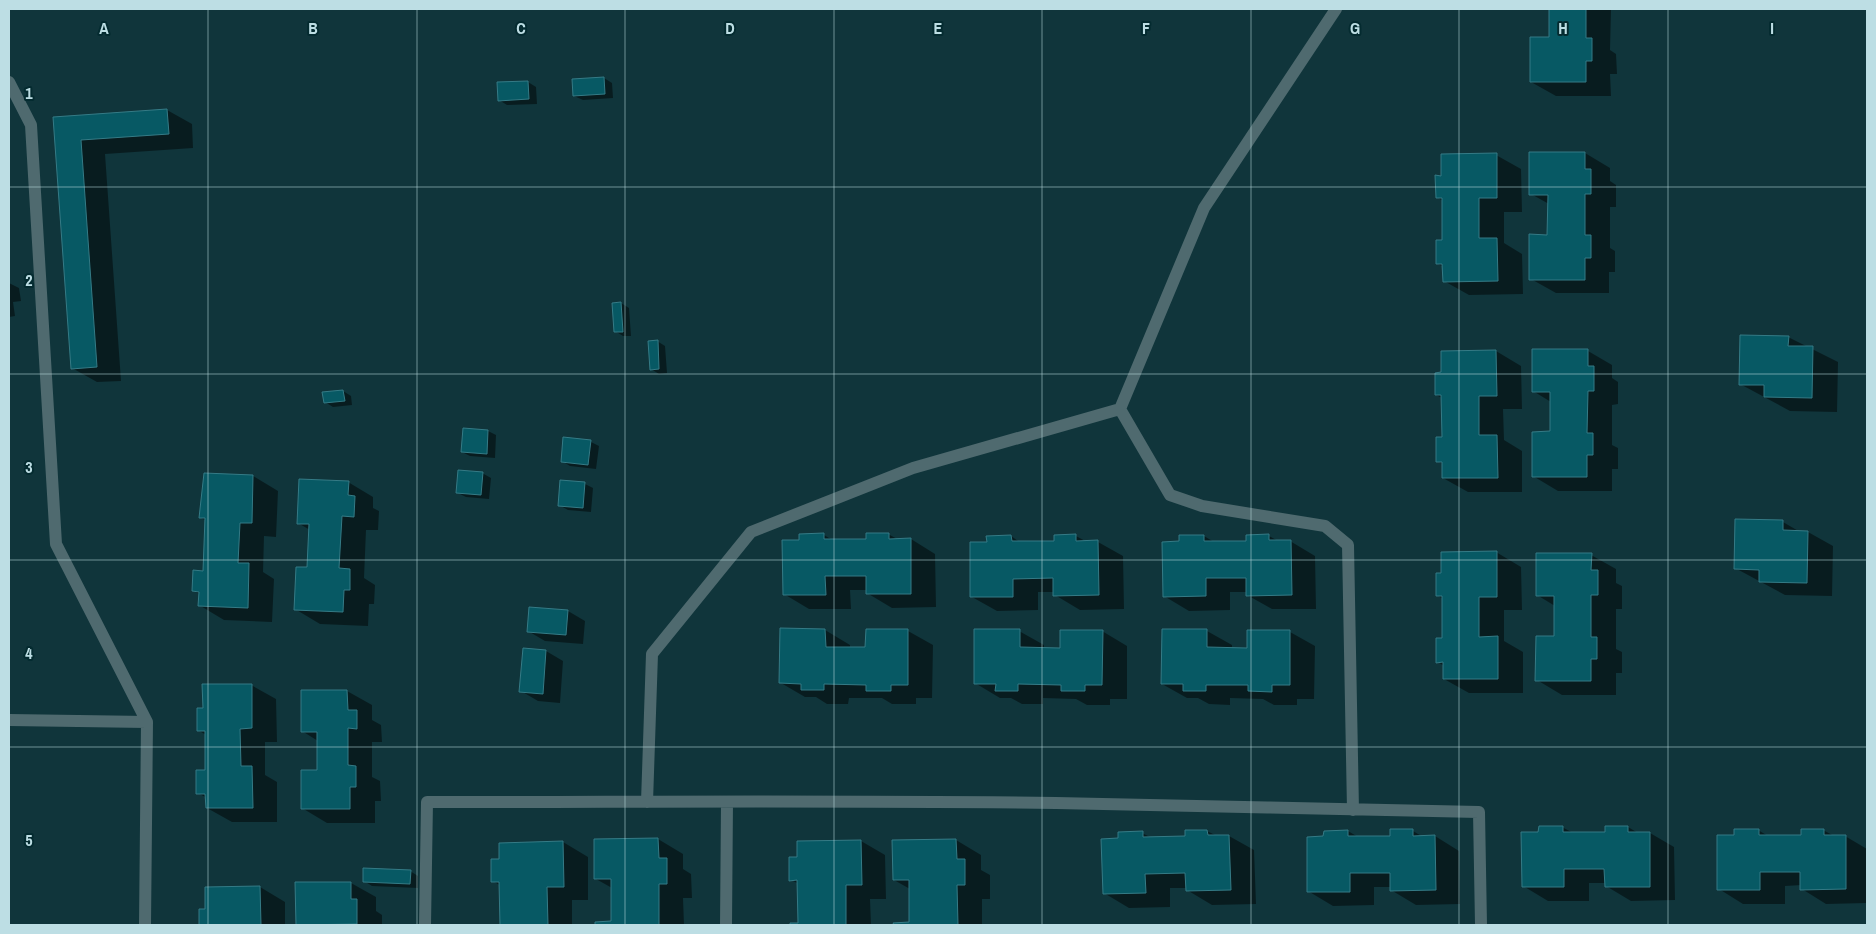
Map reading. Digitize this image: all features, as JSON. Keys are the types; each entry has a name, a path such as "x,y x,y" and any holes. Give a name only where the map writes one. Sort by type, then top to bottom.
{"street":[{"path":"1120,409 1204,208 1336,9"},
{"path":"9,82 31,125 56,544 147,722 145,925"},
{"path":"647,802 652,654 751,532 913,468 1120,409"},
{"path":"1120,409 1170,495 1202,506 1325,526 1348,545 1353,810"},
{"path":"9,720 147,722"},
{"path":"426,925 427,802 1057,803 1479,812 1481,925"},
{"path":"726,925 727,802"}],"building":[{"path":"1549,9 1586,9 1586,38 1592,38 1592,61 1586,61 1586,82 1530,82 1530,37 1549,37"},
{"path":"604,77 605,94 573,96 572,79"},
{"path":"528,81 529,99 498,101 497,82"},
{"path":"167,109 169,134 81,140 97,367 71,369 53,117"},
{"path":"1529,152 1585,152 1585,169 1591,169 1591,194 1585,194 1585,235 1591,235 1591,258 1585,258 1585,280 1529,280 1529,234 1547,235 1548,195 1529,195"},
{"path":"1497,153 1497,198 1479,198 1479,238 1497,238 1498,281 1443,282 1442,264 1436,264 1436,240 1442,240 1442,198 1436,198 1435,175 1441,176 1441,154"},
{"path":"621,302 623,332 614,332 612,303"},
{"path":"1740,335 1789,336 1788,346 1813,346 1812,398 1764,397 1764,385 1739,385"},
{"path":"658,340 659,369 650,370 648,341"},
{"path":"1532,349 1588,349 1588,366 1594,366 1594,391 1588,391 1587,433 1593,433 1593,455 1587,455 1587,477 1532,477 1532,432 1550,431 1550,392 1532,392"},
{"path":"1496,350 1497,396 1479,396 1479,435 1497,435 1498,478 1442,478 1442,462 1436,462 1436,437 1442,437 1441,395 1435,395 1435,373 1441,372 1441,351"},
{"path":"343,390 345,401 324,403 322,392"},
{"path":"463,428 488,430 487,454 461,452"},
{"path":"563,437 591,440 588,465 561,462"},
{"path":"458,470 483,472 481,495 456,493"},
{"path":"204,473 253,475 252,523 240,523 238,563 249,563 248,608 198,606 199,592 192,591 193,570 203,571 205,518 199,518"},
{"path":"299,479 349,481 348,495 355,496 354,517 342,516 339,568 350,569 350,590 344,590 343,612 294,610 296,567 307,567 309,524 297,524"},
{"path":"560,480 585,482 583,508 558,506"},
{"path":"1735,519 1783,520 1783,530 1808,531 1807,583 1759,582 1759,570 1734,569"},
{"path":"824,533 824,539 866,539 866,533 889,533 889,539 911,538 911,594 866,594 866,576 825,576 826,595 783,595 782,540 799,540 799,534"},
{"path":"1076,534 1076,541 1098,540 1099,595 1053,596 1053,578 1013,579 1013,597 970,597 970,542 987,542 986,536 1011,535 1012,541 1054,541 1054,535"},
{"path":"1269,534 1269,540 1291,540 1292,595 1246,596 1246,578 1206,578 1206,596 1163,597 1162,542 1179,541 1179,535 1204,535 1204,541 1246,541 1246,535"},
{"path":"1497,551 1497,597 1479,597 1479,637 1498,636 1498,679 1443,679 1443,662 1436,663 1436,638 1442,638 1442,596 1436,596 1436,573 1441,573 1441,552"},
{"path":"1536,553 1592,553 1591,570 1598,570 1598,595 1591,595 1591,637 1597,637 1597,659 1591,659 1591,681 1535,681 1536,636 1554,636 1554,596 1536,596"},
{"path":"529,607 568,610 566,635 527,632"},
{"path":"780,628 825,629 826,647 865,647 866,629 908,629 908,685 891,685 891,691 866,691 866,685 824,684 824,690 801,690 801,684 779,683"},
{"path":"974,629 1020,629 1020,647 1060,648 1060,630 1103,630 1102,685 1085,685 1085,691 1061,691 1061,685 1018,684 1018,691 995,691 996,684 974,684"},
{"path":"1162,629 1207,629 1207,647 1247,648 1247,630 1290,630 1290,685 1272,685 1272,692 1248,691 1248,685 1206,685 1206,691 1183,691 1183,684 1161,684"},
{"path":"523,648 546,650 543,694 519,692"},
{"path":"202,684 252,684 252,728 240,729 241,766 252,766 253,808 206,808 205,794 196,794 196,770 205,770 205,731 197,731 197,708 203,708"},
{"path":"301,690 347,690 348,710 357,710 357,729 348,728 348,765 356,766 356,787 350,787 350,809 301,809 301,770 317,770 317,732 301,732"},
{"path":"1539,826 1563,826 1563,832 1605,832 1605,826 1628,826 1628,832 1650,832 1650,887 1605,887 1604,869 1564,869 1564,887 1522,887 1521,832 1538,832"},
{"path":"1390,829 1413,829 1413,836 1435,835 1436,890 1390,891 1390,873 1350,873 1350,892 1307,892 1307,837 1323,836 1324,831 1348,830 1348,836 1390,836"},
{"path":"1734,829 1759,829 1759,835 1801,835 1801,829 1824,829 1824,835 1846,835 1846,889 1800,890 1800,872 1760,872 1760,890 1717,890 1717,835 1734,835"},
{"path":"1185,830 1207,830 1208,835 1229,835 1231,890 1186,891 1185,873 1145,874 1146,893 1103,894 1101,839 1118,838 1118,832 1143,831 1143,837 1185,836"},
{"path":"658,838 659,858 667,858 667,884 659,884 659,925 595,925 595,922 611,921 611,879 594,879 594,839"},
{"path":"956,839 957,859 965,859 965,885 957,885 958,925 894,925 893,923 909,922 909,880 893,880 892,840"},
{"path":"861,840 862,885 846,885 846,925 790,925 790,923 798,923 797,880 789,881 789,857 797,857 797,841"},
{"path":"563,841 564,887 547,887 548,925 500,925 499,882 491,882 491,859 499,859 499,843"},
{"path":"363,868 411,870 410,884 363,882"},
{"path":"295,882 351,882 351,899 357,899 357,924 296,925"},
{"path":"260,886 261,925 199,925 199,909 205,909 205,887"}]}
